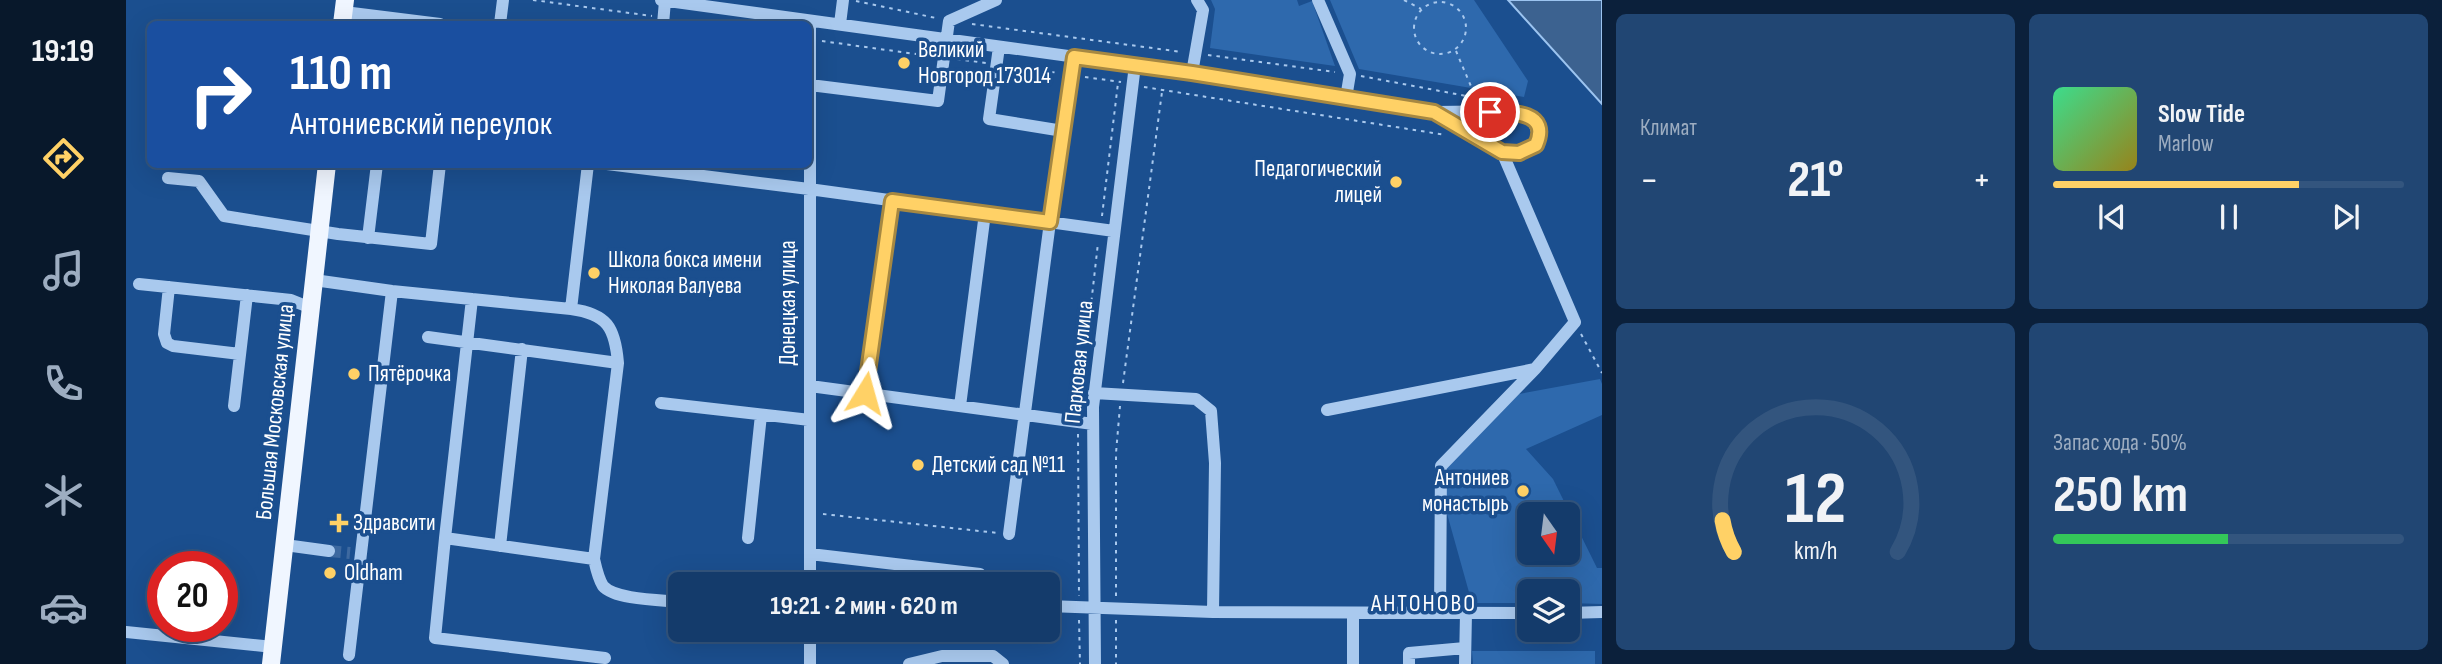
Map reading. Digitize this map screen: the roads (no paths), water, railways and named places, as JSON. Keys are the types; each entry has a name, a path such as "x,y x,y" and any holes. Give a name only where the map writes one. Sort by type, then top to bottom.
{"main road":[{"name":"Большая Московская улица","path":"272,655 327,168"}],"street":[{"path":"500,21 503,0"},
{"path":"840,24 843,0"},
{"path":"1192,73 1203,9 1197,0"},
{"path":"1318,0 1350,74 1346,98"},
{"path":"663,21 666,1 772,20 810,21"},
{"path":"812,85 938,101 949,21 992,1"},
{"path":"344,12 393,21"},
{"path":"812,21 1192,73 1434,112 1517,111 1533,119 1538,131 1536,145 1519,153 1502,152 1434,112"},
{"path":"999,47 989,119 1063,131"},
{"path":"1009,534 1074,57"},
{"name":"Парковая улица","path":"1095,664 1094,393 1135,65"},
{"path":"1440,613 1441,466 1535,369 1575,322 1502,152"},
{"path":"368,238 377,168"},
{"path":"168,178 200,181 224,216 368,238 431,244 440,168"},
{"path":"571,309 588,168"},
{"path":"639,168 1114,231"},
{"name":"Донецкая улица","path":"809,168 810,572"},
{"path":"865,393 892,201"},
{"path":"960,406 985,213"},
{"path":"314,280 392,291 571,309 591,312 603,320 614,338 618,363 594,559 597,573 608,591 619,595 668,601"},
{"path":"139,284 291,300 311,308"},
{"path":"169,287 164,334 167,343 240,354"},
{"path":"349,655 355,554 392,291"},
{"path":"234,407 247,295"},
{"path":"472,299 435,638 605,658"},
{"path":"428,337 618,363"},
{"path":"500,546 522,349"},
{"path":"1327,410 1535,369"},
{"path":"810,386 1093,424"},
{"path":"1094,393 1196,399 1211,411 1215,463 1213,612"},
{"path":"661,403 810,420"},
{"path":"748,538 761,415"},
{"path":"445,538 594,559"},
{"path":"285,545 329,551"},
{"path":"810,554 963,572"},
{"path":"1060,608 1213,612 1517,613"},
{"path":"1580,613 1602,612"},
{"path":"1353,613 1353,664"},
{"path":"1465,664 1466,613"},
{"path":"126,632 272,655"},
{"path":"810,642 810,664"},
{"path":"1409,664 1409,653 1465,648"},
{"path":"909,664 942,656 993,656 1003,664"}],"tunnel":[{"path":"329,551 350,553"}],"place":[{"name":"Великий Новгород 173014","path":"904,63"},
{"name":"Педагогический лицей","path":"1396,182"},
{"name":"Школа бокса имени Николая Валуева","path":"594,273"},
{"name":"Пятёрочка","path":"354,374"},
{"name":"Детский сад №11","path":"918,465"},
{"name":"Антониев монастырь","path":"1523,491"},
{"name":"Здравсити","path":"339,523"},
{"name":"Oldham","path":"330,573"}],"district":[{"name":"АНТОНОВО","path":"1424,603"}]}
